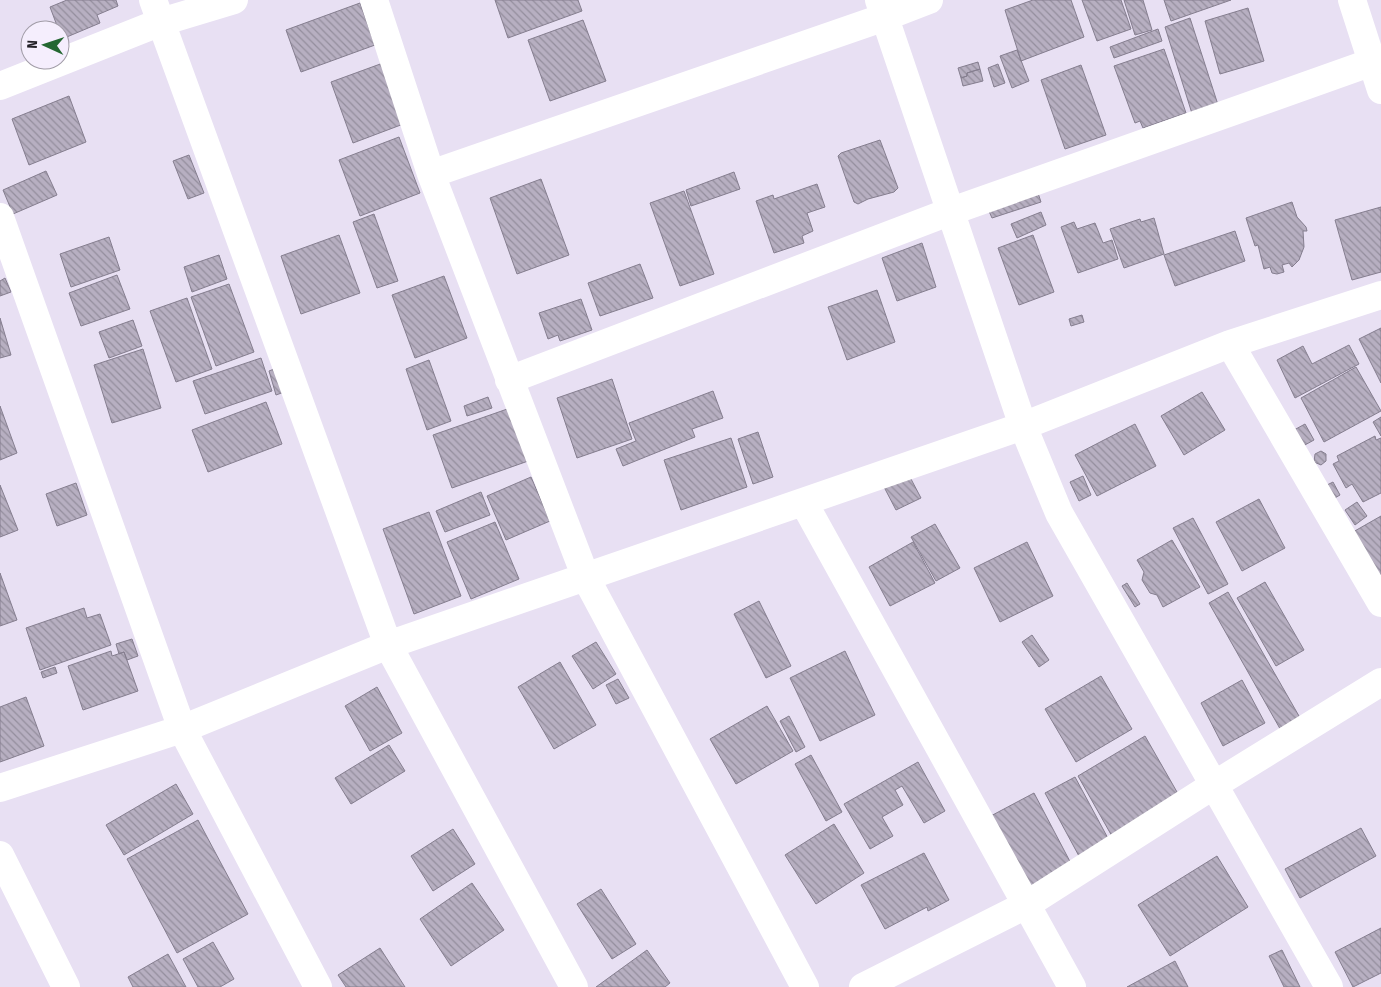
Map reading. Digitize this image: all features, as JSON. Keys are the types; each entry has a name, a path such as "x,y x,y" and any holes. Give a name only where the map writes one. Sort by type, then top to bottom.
{"street":[{"path":"0,86 157,11 234,0"},
{"path":"374,0 431,174 586,578 805,987"},
{"path":"431,174 882,9 929,0"},
{"path":"1352,0 1377,61 1381,90"},
{"path":"882,9 949,212 1024,426 1059,513 1329,987"},
{"path":"157,11 388,645 574,987"},
{"path":"509,380 949,212 1377,61"},
{"path":"0,217 182,729 318,987"},
{"path":"0,788 182,729 388,645 1024,426 1230,344 1381,295"},
{"path":"1230,344 1381,603"},
{"path":"804,503 1072,987"},
{"path":"863,987 1026,905 1214,785 1381,682"},
{"path":"0,855 66,987"}],"building":[{"path":"67,0 116,0 118,6 97,15 100,23 70,36 70,20 55,20 50,7"},
{"path":"495,0 578,0 582,11 508,38"},
{"path":"1033,0 1071,0 1084,37 1021,61 1005,10"},
{"path":"1082,0 1121,0 1131,29 1097,41"},
{"path":"1124,0 1143,0 1152,30 1135,35"},
{"path":"1164,0 1231,0 1171,21"},
{"path":"360,3 375,45 301,72 286,30"},
{"path":"1248,8 1264,61 1220,74 1205,21"},
{"path":"1190,18 1220,111 1194,120 1165,27"},
{"path":"583,20 606,81 550,101 528,40"},
{"path":"1158,29 1162,41 1114,58 1110,47"},
{"path":"1164,49 1186,113 1143,128 1140,121 1135,123 1114,66"},
{"path":"1017,50 1029,81 1012,88 1000,56"},
{"path":"978,62 980,69 967,73 967,76 961,78 958,68"},
{"path":"383,63 406,123 353,143 331,82"},
{"path":"998,64 1005,83 994,87 988,68"},
{"path":"1081,65 1106,135 1065,149 1041,80"},
{"path":"980,69 983,81 963,86 961,78 967,76 967,73"},
{"path":"69,96 86,142 29,165 12,119"},
{"path":"399,137 420,193 360,216 339,160"},
{"path":"880,140 898,188 894,192 868,199 858,204 854,202 838,156 841,153"},
{"path":"189,155 204,193 188,199 173,161"},
{"path":"46,171 57,195 13,214 3,190"},
{"path":"734,172 740,189 691,206 686,190"},
{"path":"541,179 569,255 517,274 490,198"},
{"path":"817,184 825,207 807,213 813,231 802,236 804,243 774,253 756,201 773,195 774,199"},
{"path":"684,191 714,274 680,286 650,203"},
{"path":"1038,193 1041,202 992,218 988,209"},
{"path":"1292,202 1297,217 1306,227 1307,231 1303,231 1304,247 1299,260 1292,267 1289,263 1282,265 1284,272 1272,273 1270,267 1264,269 1258,245 1255,246 1246,218"},
{"path":"1381,207 1381,272 1352,280 1335,220"},
{"path":"1041,212 1046,225 1017,238 1011,224"},
{"path":"374,214 398,281 377,288 353,222"},
{"path":"1154,218 1164,254 1124,268 1110,229 1140,219 1141,222"},
{"path":"1074,222 1077,229 1095,223 1103,243 1112,240 1118,259 1078,273 1061,227"},
{"path":"1235,231 1245,261 1175,286 1164,255"},
{"path":"339,235 360,293 301,314 281,256"},
{"path":"1033,235 1054,292 1019,305 998,248"},
{"path":"109,237 120,270 71,287 60,254"},
{"path":"922,243 936,287 897,301 882,258"},
{"path":"219,255 227,279 192,292 184,267"},
{"path":"640,264 653,298 600,316 588,283"},
{"path":"117,275 130,309 81,326 69,293"},
{"path":"444,276 467,338 415,358 392,295"},
{"path":"5,278 11,292 0,296 0,281"},
{"path":"229,284 254,352 216,366 191,297"},
{"path":"877,290 895,342 847,360 828,307"},
{"path":"187,298 212,369 176,382 150,311"},
{"path":"581,299 592,330 560,341 558,335 548,339 539,313"},
{"path":"1082,315 1084,322 1071,326 1069,319"},
{"path":"0,318 11,355 0,358"},
{"path":"133,320 142,346 109,358 99,332"},
{"path":"1381,328 1381,383 1359,339"},
{"path":"1349,345 1359,364 1295,398 1277,360 1303,346 1312,364"},
{"path":"143,349 161,408 112,423 94,365"},
{"path":"261,358 272,391 205,414 193,381"},
{"path":"429,360 451,421 427,430 406,369"},
{"path":"279,367 287,391 276,395 269,371"},
{"path":"1356,367 1381,411 1324,442 1301,398"},
{"path":"612,379 632,439 577,458 557,398"},
{"path":"713,391 723,418 692,429 695,437 623,466 616,449 636,441 629,423"},
{"path":"1202,392 1225,430 1184,455 1161,416"},
{"path":"488,397 492,408 467,416 464,406"},
{"path":"266,402 282,444 208,472 192,430"},
{"path":"0,406 17,453 0,460"},
{"path":"513,407 531,460 452,488 433,435"},
{"path":"1381,417 1381,436 1373,422"},
{"path":"1135,424 1156,466 1097,496 1075,455"},
{"path":"1305,424 1314,440 1303,446 1294,430"},
{"path":"758,432 773,477 753,484 738,439"},
{"path":"1375,436 1376,440 1381,438 1381,493 1363,502 1352,484 1346,488 1333,464 1339,461 1337,456"},
{"path":"731,438 747,487 681,510 664,460"},
{"path":"1321,451 1326,454 1326,461 1321,465 1314,462 1315,454"},
{"path":"1083,476 1091,495 1079,501 1070,482"},
{"path":"531,477 550,521 506,540 487,496"},
{"path":"911,479 921,498 896,510 884,487"},
{"path":"1333,482 1340,495 1333,499 1325,486"},
{"path":"76,483 87,515 57,526 46,494"},
{"path":"0,485 18,530 0,537"},
{"path":"481,492 490,515 445,532 436,511"},
{"path":"1259,499 1285,548 1242,571 1216,522"},
{"path":"1357,502 1367,516 1355,525 1345,510"},
{"path":"429,512 461,596 414,614 383,529"},
{"path":"1381,516 1381,582 1353,532"},
{"path":"1193,518 1228,584 1208,594 1173,528"},
{"path":"495,522 519,579 471,599 447,542"},
{"path":"935,524 960,568 936,581 911,537"},
{"path":"1172,540 1200,587 1163,607 1157,595 1150,593 1142,580 1144,572 1137,560"},
{"path":"913,542 935,583 890,606 869,567"},
{"path":"1027,542 1053,596 1000,622 974,568"},
{"path":"0,573 17,620 0,626"},
{"path":"1265,582 1304,650 1276,666 1237,598"},
{"path":"1127,583 1140,604 1135,607 1122,586"},
{"path":"1228,592 1303,723 1283,734 1209,603"},
{"path":"759,601 791,666 766,678 734,614"},
{"path":"84,608 87,618 100,614 111,645 40,670 26,628"},
{"path":"1032,635 1049,660 1039,667 1022,642"},
{"path":"132,639 138,656 127,660 124,652 119,654 116,644"},
{"path":"596,642 616,674 593,689 572,656"},
{"path":"111,651 112,656 124,652 138,691 83,710 68,666"},
{"path":"845,651 875,715 820,741 790,678"},
{"path":"560,662 596,725 554,749 518,687"},
{"path":"55,667 57,673 43,678 41,672"},
{"path":"1101,676 1132,729 1076,762 1045,709"},
{"path":"618,679 629,698 616,704 606,685"},
{"path":"1242,680 1265,723 1223,746 1201,703"},
{"path":"377,687 402,733 370,751 345,706"},
{"path":"26,697 44,746 0,762 0,707"},
{"path":"767,706 793,751 736,784 710,739"},
{"path":"789,716 805,747 796,752 780,721"},
{"path":"1145,736 1181,799 1113,838 1078,776"},
{"path":"389,745 405,771 351,804 335,778"},
{"path":"811,755 842,812 826,821 795,764"},
{"path":"918,762 945,811 924,823 902,786 895,790 903,805 882,817 893,836 870,849 844,804"},
{"path":"1075,777 1110,842 1080,858 1045,793"},
{"path":"176,784 193,814 124,855 106,825"},
{"path":"1034,793 1075,871 1027,895 987,818"},
{"path":"198,820 248,914 177,953 127,859"},
{"path":"834,824 864,873 816,904 785,855"},
{"path":"1361,828 1376,856 1300,898 1285,869"},
{"path":"453,829 475,864 433,891 411,856"},
{"path":"924,853 949,900 928,911 927,907 885,929 861,885"},
{"path":"1217,856 1248,907 1170,956 1138,905"},
{"path":"472,883 504,930 451,966 420,919"},
{"path":"601,889 636,944 612,959 577,904"},
{"path":"1381,928 1381,973 1353,987 1335,952"},
{"path":"213,942 234,979 220,987 198,987 183,959"},
{"path":"380,948 405,987 346,987 338,975"},
{"path":"647,950 670,983 665,987 596,987"},
{"path":"1282,950 1300,987 1284,987 1269,956"},
{"path":"168,954 186,987 133,987 128,977"},
{"path":"1175,961 1188,987 1127,987"}]}
